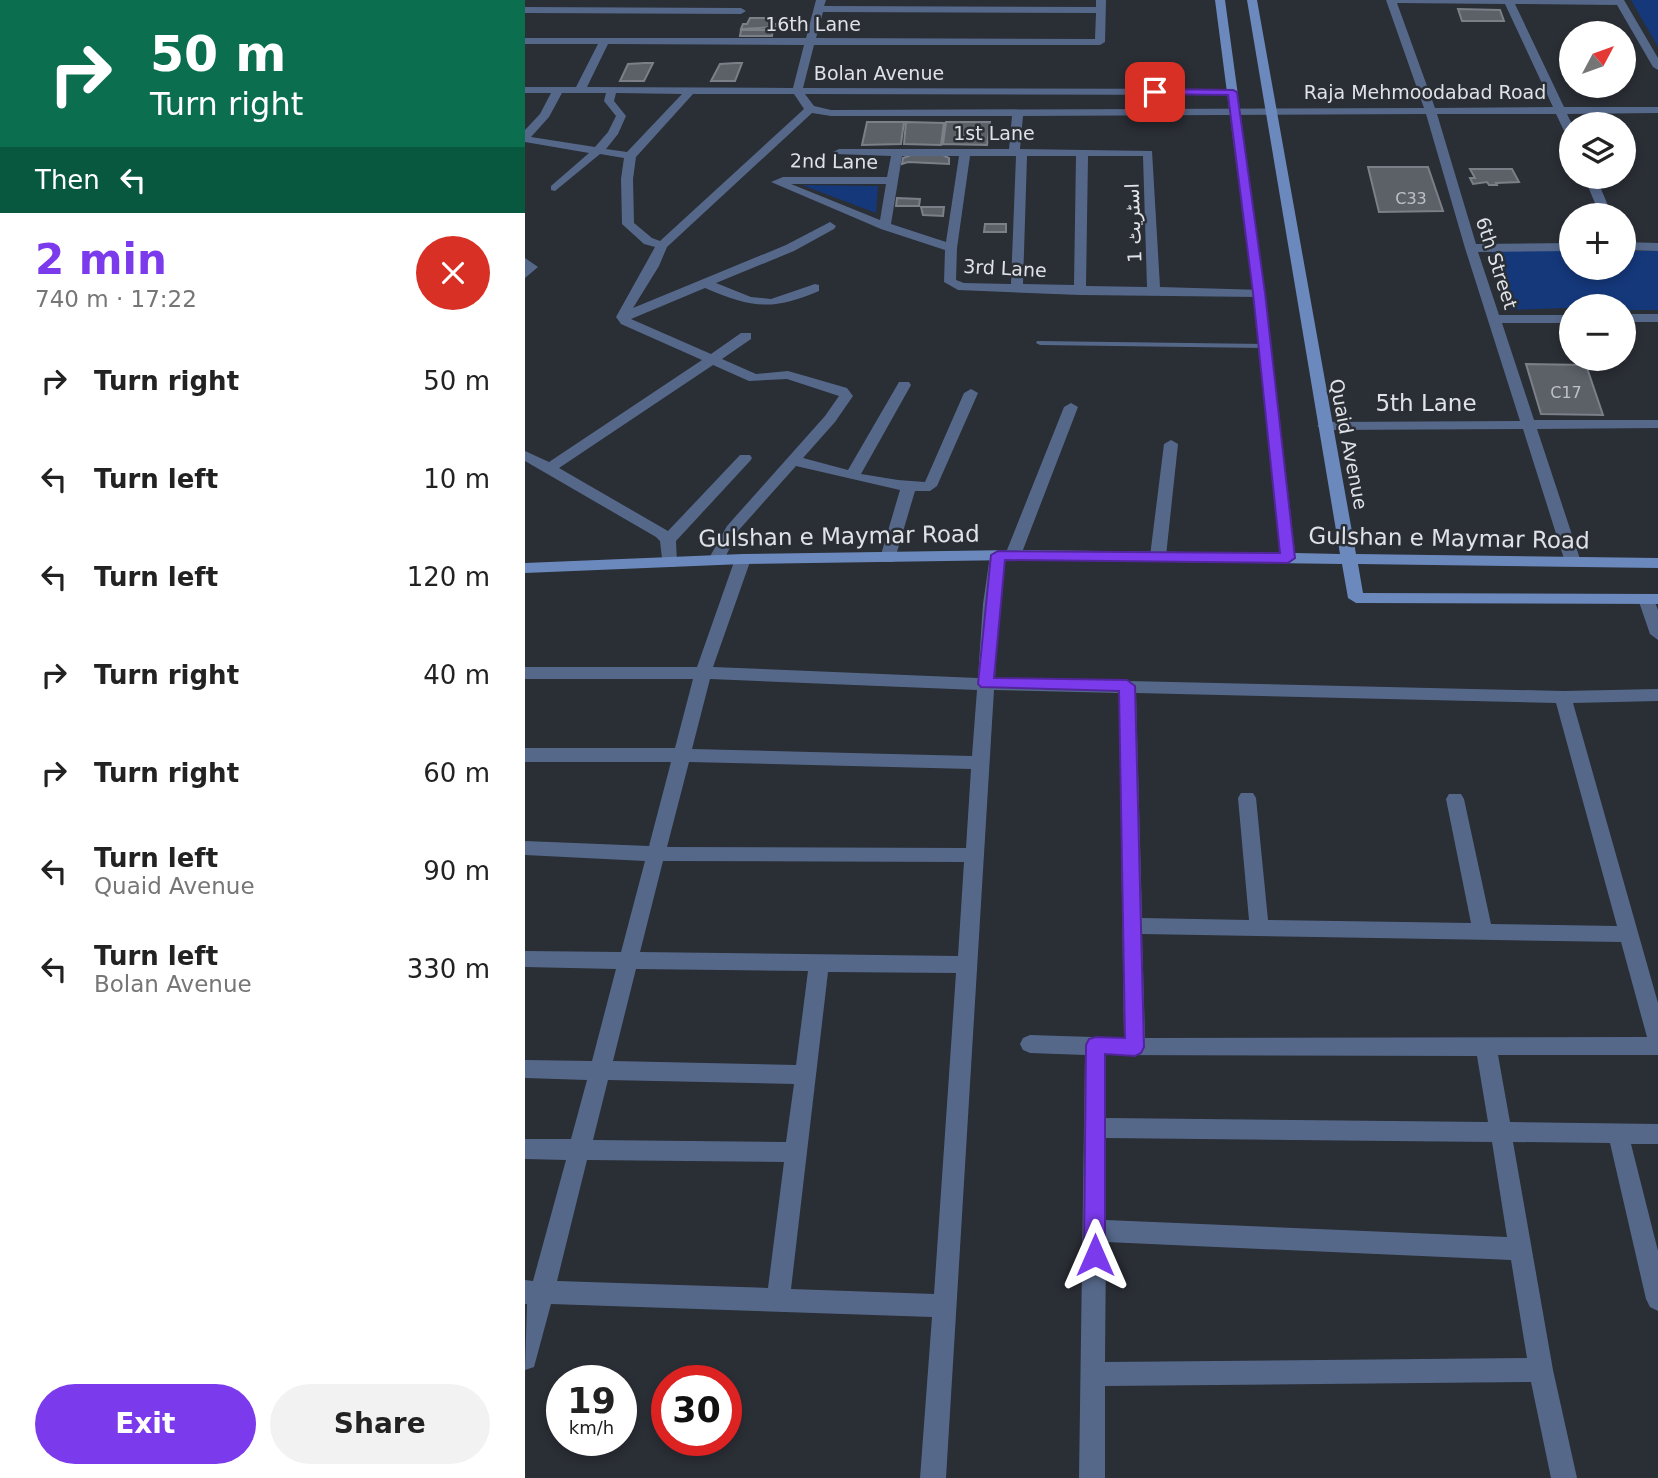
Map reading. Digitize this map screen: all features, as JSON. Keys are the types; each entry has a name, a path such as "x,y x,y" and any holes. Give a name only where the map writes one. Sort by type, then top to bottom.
{"main road":[{"path":"1220,0 1259,293 1288,558"},
{"name":"Quaid Avenue","path":"1252,0 1356,598 1652,599"},
{"name":"Gulshan e Maymar Road","path":"525,568 743,559 1005,555 1658,563"}],"street":[{"path":"525,10 586,5 656,5 735,26 746,0"},
{"path":"1391,0 1619,1 1658,67"},
{"name":"6th Street","path":"1391,0 1431,111 1471,248 1573,562"},
{"path":"1509,2 1563,112"},
{"path":"577,20 586,5"},
{"path":"623,317 662,245 810,109 797,91 820,5 889,5 960,21 1030,5 1101,5"},
{"name":"16th Lane","path":"525,41 605,41 735,26 809,41 960,21 1100,42 1101,5"},
{"path":"565,41 571,30"},
{"path":"580,90 605,41"},
{"name":"Bolan Avenue","path":"525,89 1233,92"},
{"path":"525,138 545,115 558,90"},
{"path":"555,188 612,135 621,122 621,116 609,101 612,90"},
{"path":"662,245 648,240 628,224 627,179 630,156 691,90"},
{"path":"997,111 1001,92"},
{"name":"Bolan Avenue","path":"810,109 831,113 1233,110"},
{"name":"Raja Mehmoodabad Road","path":"1233,110 1658,110"},
{"path":"1017,289 1018,111"},
{"path":"525,138 630,156"},
{"name":"1st Lane","path":"839,152 1148,153"},
{"path":"885,226 897,152"},
{"path":"951,248 965,152"},
{"path":"1080,291 1082,153"},
{"name":"اسٹریٹ 1","path":"1148,153 1154,292"},
{"name":"2nd Lane","path":"777,182 891,181"},
{"name":"3rd Lane","path":"777,182 885,226 951,248 950,282 954,285 1080,291 1259,293"},
{"path":"623,317 790,248 829,226"},
{"path":"1636,246 1658,247"},
{"path":"1471,248 1559,247"},
{"path":"525,262 532,267 525,274"},
{"path":"705,283 743,300 762,304 786,301 815,288"},
{"path":"623,317 754,378 788,375 842,391 846,396 846,400 732,529 716,561"},
{"path":"1494,319 1559,318"},
{"path":"1636,318 1658,318"},
{"path":"549,468 746,336"},
{"path":"852,476 904,385"},
{"path":"792,460 852,476 907,486 933,484 971,393"},
{"path":"933,1478 986,684 1005,555 1071,407"},
{"path":"1529,426 1658,424"},
{"name":"5th Lane","path":"1324,426 1529,426"},
{"path":"1158,556 1171,444"},
{"path":"525,456 669,540"},
{"path":"669,563 669,540 745,458"},
{"path":"888,558 907,486"},
{"path":"525,1358 534,1292 577,1151 703,674 743,559"},
{"path":"1652,599 1658,634"},
{"path":"525,673 703,674 986,684 1563,697 1658,695"},
{"path":"1127,686 1135,1047"},
{"path":"1563,697 1658,1040"},
{"path":"525,755 681,755 981,763"},
{"path":"1247,798 1259,928"},
{"path":"1455,799 1483,932"},
{"path":"525,848 656,853 975,855"},
{"path":"1132,926 1629,934"},
{"path":"525,958 968,965"},
{"path":"778,1300 819,963"},
{"path":"1030,1044 1135,1047 1658,1045"},
{"path":"1092,1478 1096,1045"},
{"path":"1486,1045 1541,1370 1564,1478"},
{"path":"525,1069 805,1075"},
{"path":"1095,1128 1658,1134"},
{"path":"1618,1133 1658,1299"},
{"path":"525,1149 796,1152"},
{"path":"1095,1231 1521,1250"},
{"path":"534,1292 945,1306"},
{"path":"1094,1374 1541,1370"}],"lane":[{"path":"1039,343 1265,346"}],"shaded area":[{"path":"1631,0 1658,0 1658,47"},
{"path":"802,185 878,186 876,213"},
{"path":"1491,248 1559,250 1559,280 1636,280 1636,251 1658,251 1658,310 1636,310 1636,294 1559,294 1559,308 1511,310"}],"building":[{"path":"1458,9 1500,10 1504,21 1462,21"},
{"path":"750,18 774,18 772,24 791,24 790,30 774,30 775,27 741,29"},
{"path":"773,29 772,36 740,36 741,30"},
{"path":"653,63 644,81 620,81 628,64"},
{"path":"742,63 735,81 711,81 720,64"},
{"path":"867,122 904,122 901,144 862,145"},
{"path":"906,122 944,123 941,145 904,144"},
{"path":"946,122 990,122 987,145 943,144"},
{"path":"911,155 943,155 949,158 949,164 902,164 903,158"},
{"path":"1368,167 1428,167 1443,211 1379,212"},
{"path":"1470,169 1512,169 1519,182 1473,184 1470,178 1475,178"},
{"path":"897,198 920,199 919,206 896,206"},
{"path":"921,207 944,207 943,216 923,215"},
{"path":"985,224 1006,224 1006,232 984,232"},
{"path":"1526,364 1559,365 1559,371 1588,371 1603,415 1541,414"}],"route":[{"path":"1095,1255 1096,1045 1135,1047 1127,686 986,684 991,604 998,555 1288,558 1259,293 1233,110 1233,92 1155,92"}]}
